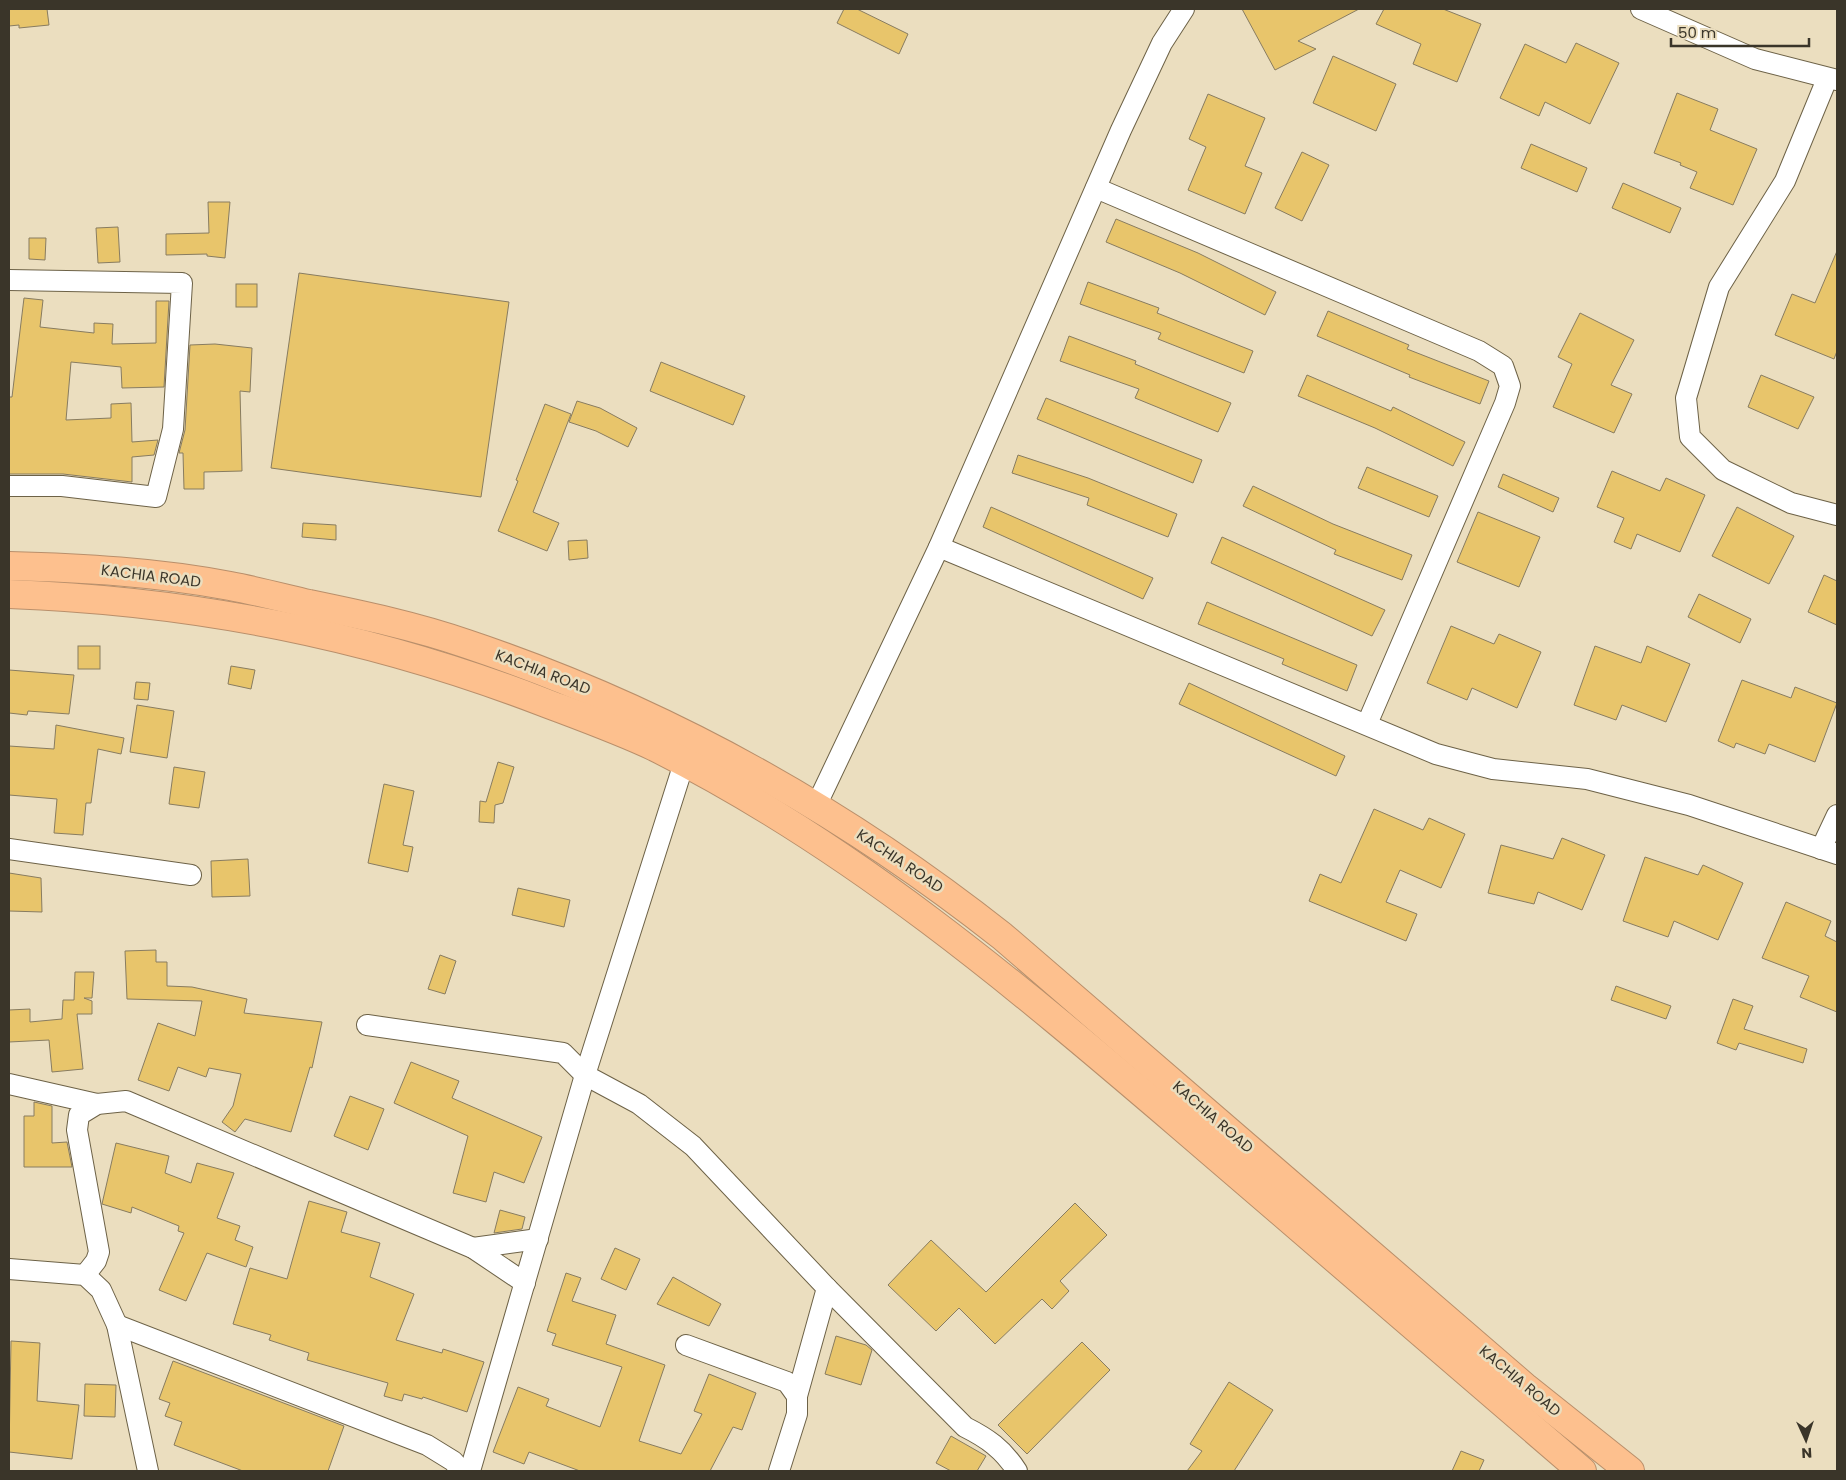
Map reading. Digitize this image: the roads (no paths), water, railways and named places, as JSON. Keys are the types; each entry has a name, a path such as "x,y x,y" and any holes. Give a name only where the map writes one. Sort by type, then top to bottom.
{"highway":[{"name":"KACHIA ROAD","path":"9,566 95,569 229,586 388,620 466,643 621,702 755,770 816,806 947,892 1002,936 1526,1388 1630,1471"},
{"name":"KACHIA ROAD","path":"9,594 57,596 204,610 289,626 442,665 522,694 650,745 775,813 897,894 1039,1005 1582,1471"}],"street":[{"path":"816,806 939,547 1096,188 1162,43 1184,9"},
{"path":"1640,9 1755,59 1832,80 1785,181 1719,286 1686,398 1690,437 1723,470 1791,504 1837,515"},
{"path":"1096,188 1479,351 1503,366 1510,386 1505,403 1367,724"},
{"path":"9,280 182,283 173,429 156,497 62,486 9,486"},
{"path":"939,547 1436,754 1493,769 1587,779 1689,805 1829,852 1837,815"},
{"path":"470,1471 585,1075 684,763"},
{"path":"9,849 191,875"},
{"path":"366,1025 563,1053 585,1075 639,1104 693,1146 827,1288 965,1426 988,1439 1008,1457 1016,1471"},
{"path":"9,1084 98,1104 126,1101 473,1248 525,1283"},
{"path":"85,1276 100,1252 77,1130 79,1115 98,1104"},
{"path":"473,1248 538,1239"},
{"path":"9,1269 85,1276 102,1290 117,1325 148,1471"},
{"path":"779,1471 797,1414 797,1396 827,1288"},
{"path":"117,1325 427,1445 453,1461 462,1471"},
{"path":"686,1345 787,1382 797,1396"}]}
